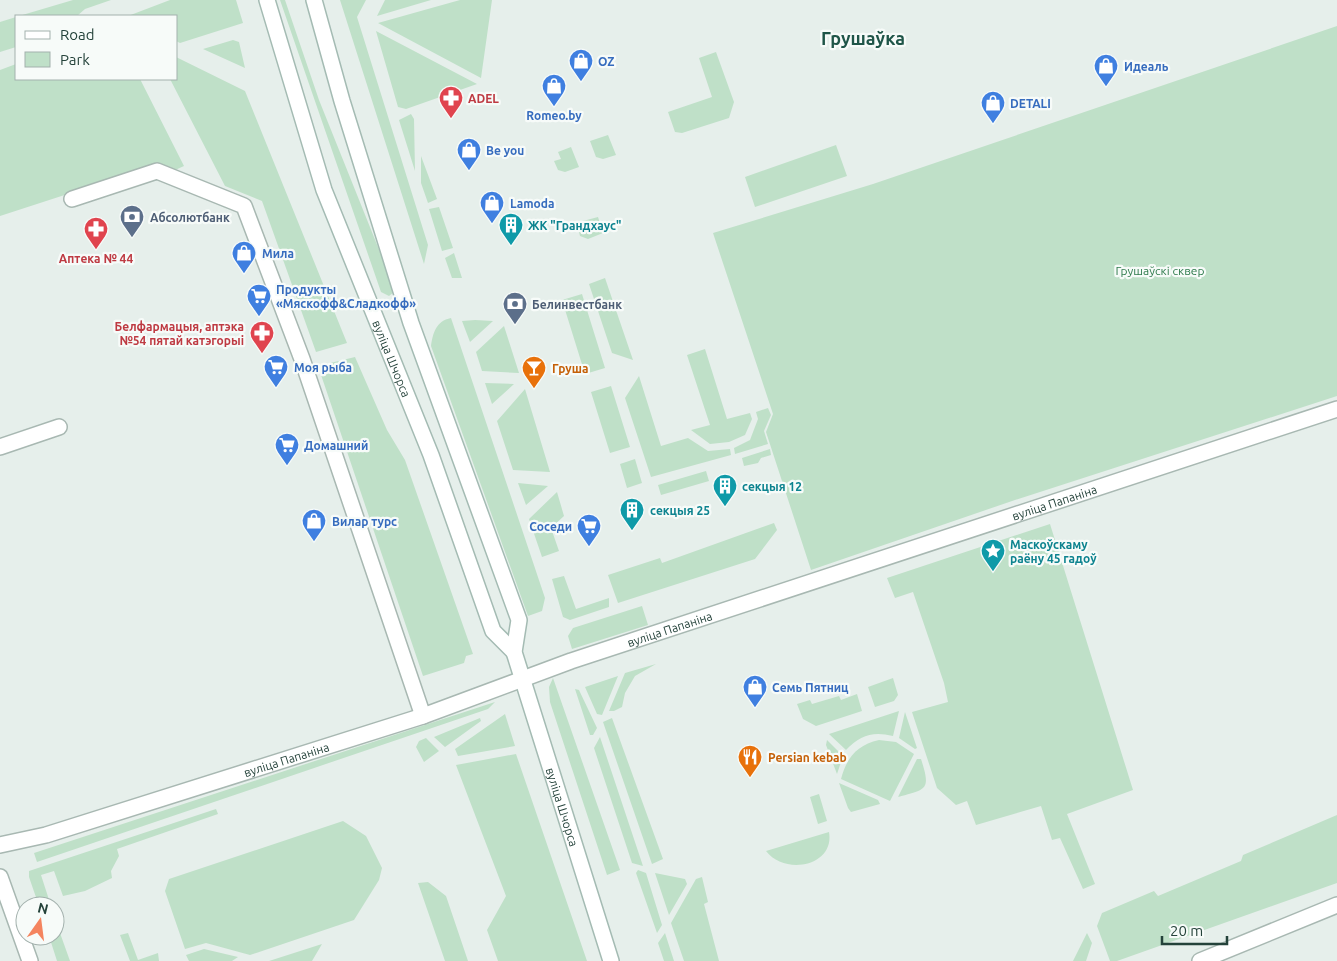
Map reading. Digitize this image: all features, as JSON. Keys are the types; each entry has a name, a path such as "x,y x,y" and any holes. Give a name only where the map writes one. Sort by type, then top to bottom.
{"street":[{"name":"вуліца Шчорса","path":"266,0 324,190 431,454 493,631 514,652"},
{"name":"вуліца Шчорса","path":"314,0 342,101 411,323 519,620 514,652 611,961"},
{"path":"72,199 157,171 244,206 302,358 423,716"},
{"name":"вуліца Папаніна","path":"0,845 53,833 423,716 522,679 970,529 1337,409"},
{"path":"0,446 59,427"},
{"path":"0,877 30,961"},
{"path":"1200,961 1337,905"}],"green space":[{"path":"73,0 111,0 85,9 78,15 22,15"},
{"path":"170,0 236,0 243,23 180,43 178,42 178,15 131,15"},
{"path":"280,0 285,0 319,100 394,287 394,292 389,296 381,292"},
{"path":"340,0 366,0 357,17 428,245 424,264"},
{"path":"385,0 431,0 377,16"},
{"path":"460,0 492,0 481,78 378,23"},
{"path":"15,17 15,47 0,52 0,22"},
{"name":"Грушаўскі сквер","path":"1337,26 1337,396 1015,500 811,570 766,432 773,414 713,233 873,184"},
{"path":"376,31 477,84 406,109 398,107"},
{"path":"233,40 239,42 245,68 203,49"},
{"path":"716,52 734,102 729,118 682,133 675,132 668,112 712,97 699,58"},
{"path":"178,58 245,91 347,343 316,352 262,201 225,186 171,80 178,80"},
{"path":"15,64 15,80 141,80 184,166 173,171 160,164 0,216 0,70"},
{"path":"411,114 414,119 415,171 399,120"},
{"path":"608,135 616,155 603,159 596,157 590,141"},
{"path":"836,145 847,176 755,207 745,177"},
{"path":"571,147 579,167 565,172 558,170 554,161 561,159 558,152"},
{"path":"421,156 437,199 428,203 421,183"},
{"path":"439,207 453,248 442,251 429,209"},
{"path":"598,217 603,233 588,239 580,236 578,228 583,221"},
{"path":"454,253 462,278 452,278 445,258"},
{"path":"605,278 633,360 612,353 589,284"},
{"path":"582,294 605,368 585,374 562,300"},
{"path":"451,318 545,598 542,611 528,616 431,346 436,328 442,322"},
{"path":"462,321 493,321 470,342"},
{"path":"504,326 519,373 482,371 476,352"},
{"path":"705,349 727,419 750,413 752,419 745,435 729,442 710,444 691,430 710,425 687,355"},
{"path":"355,357 387,430 405,460 473,654 466,656 464,663 423,676 318,366"},
{"path":"639,376 661,446 688,438 708,451 730,449 731,455 651,477 625,398"},
{"path":"485,383 514,384 492,404"},
{"path":"611,386 630,447 610,453 591,392"},
{"path":"525,389 550,472 513,470 497,421"},
{"path":"768,408 771,415 764,431 768,444 735,454 734,448 750,440 758,419 756,412"},
{"path":"770,449 771,455 761,458 758,463 744,466 742,458"},
{"path":"635,459 642,483 627,488 620,464"},
{"path":"706,471 709,481 661,495 658,485"},
{"path":"518,483 548,486 526,505"},
{"path":"557,492 564,516 551,528 559,551 542,557 529,519"},
{"path":"774,523 777,530 755,559 618,603 608,575 660,558 662,563"},
{"path":"1050,524 1133,790 1067,814 1095,884 1083,889 1060,838 1052,840 1041,806 976,825 967,801 956,805 937,788 912,712 948,702 944,683 913,592 895,598 887,578"},
{"path":"564,576 576,609 609,598 609,607 570,620 563,617 552,579"},
{"path":"642,606 648,625 572,649 568,636 573,628"},
{"path":"656,664 635,676 625,693 622,707 609,711 625,673"},
{"path":"618,676 602,715 597,714 585,687"},
{"path":"553,678 620,870 607,875 550,702 549,687"},
{"path":"893,678 898,695 894,701 875,707 868,687"},
{"path":"575,689 579,690 597,728 593,735 590,735"},
{"path":"857,694 862,711 816,726 803,719 797,704 810,700 812,704 839,696 841,700"},
{"path":"495,702 488,709 37,862 34,853"},
{"path":"899,711 893,736 873,734 856,741 846,750 829,734"},
{"path":"905,712 917,748 915,749 899,738"},
{"path":"505,714 515,746 458,756 455,749"},
{"path":"480,718 481,721 445,747 434,737"},
{"path":"612,718 663,859 652,864 603,722"},
{"path":"600,737 643,866 632,863 594,748"},
{"path":"426,738 439,751 424,762 416,747 419,741"},
{"path":"827,740 843,756 837,774 826,745"},
{"path":"879,740 896,742 914,754 890,801 841,779 846,764 854,753 865,745"},
{"path":"516,754 587,961 498,961 487,930 506,896 456,765"},
{"path":"917,759 921,759 926,777 924,787 921,790 898,797"},
{"path":"839,783 878,800 880,804 851,812"},
{"path":"819,794 827,821 818,824 810,797"},
{"path":"216,809 218,814 117,849 119,856 111,871 112,878 85,891 63,896 54,871 41,875 48,896 36,896 29,877 29,871"},
{"path":"1337,815 1337,883 1117,961 1110,961 1097,926 1102,913 1154,891 1158,896 1241,861 1243,855"},
{"path":"343,821 366,836 382,868 379,880 354,920 250,955 206,943 185,949 165,891 169,879"},
{"path":"829,832 829,844 824,853 817,860 807,864 785,863 774,859 766,851"},
{"path":"638,870 646,873 662,925 657,933 636,873"},
{"path":"655,873 685,879 687,884 669,915"},
{"path":"702,877 708,902 704,904 719,961 684,961 671,923 696,879"},
{"path":"428,882 446,896 468,961 445,961 418,883"},
{"path":"128,933 138,960 158,953 159,961 130,961 120,935"},
{"path":"665,933 674,961 664,961 658,943"},
{"path":"1087,933 1092,943 1086,961 1073,961"},
{"path":"322,944 312,961 269,961"},
{"path":"52,946 65,946 70,961 57,961"},
{"path":"204,949 238,957 232,961 189,961 186,955"}],"place":[{"name":"OZ","path":"581,82"},
{"name":"Идеаль","path":"1106,87"},
{"name":"Romeo.by","path":"554,107"},
{"name":"ADEL","path":"451,119"},
{"name":"DETALI","path":"993,124"},
{"name":"Be you","path":"469,171"},
{"name":"Lamoda","path":"492,224"},
{"name":"Абсолютбанк","path":"132,238"},
{"name":"ЖК \"Грандхаус\"","path":"511,246"},
{"name":"Аптека № 44","path":"96,250"},
{"name":"Мила","path":"244,274"},
{"name":"Продукты «Мяскофф&Сладкофф»","path":"259,317"},
{"name":"Белинвестбанк","path":"515,325"},
{"name":"Белфармацыя, аптэка №54 пятай катэгорыі","path":"262,354"},
{"name":"Моя рыба","path":"276,388"},
{"name":"Груша","path":"534,389"},
{"name":"Домашний","path":"287,466"},
{"name":"секцыя 12","path":"725,507"},
{"name":"секцыя 25","path":"632,531"},
{"name":"Вилар турс","path":"314,542"},
{"name":"Соседи","path":"589,547"},
{"name":"Маскоўскаму раёну 45 гадоў","path":"993,572"},
{"name":"Семь Пятниц","path":"755,708"},
{"name":"Persian kebab","path":"750,778"}],"district":[{"name":"Грушаўка","path":"863,38"}]}
